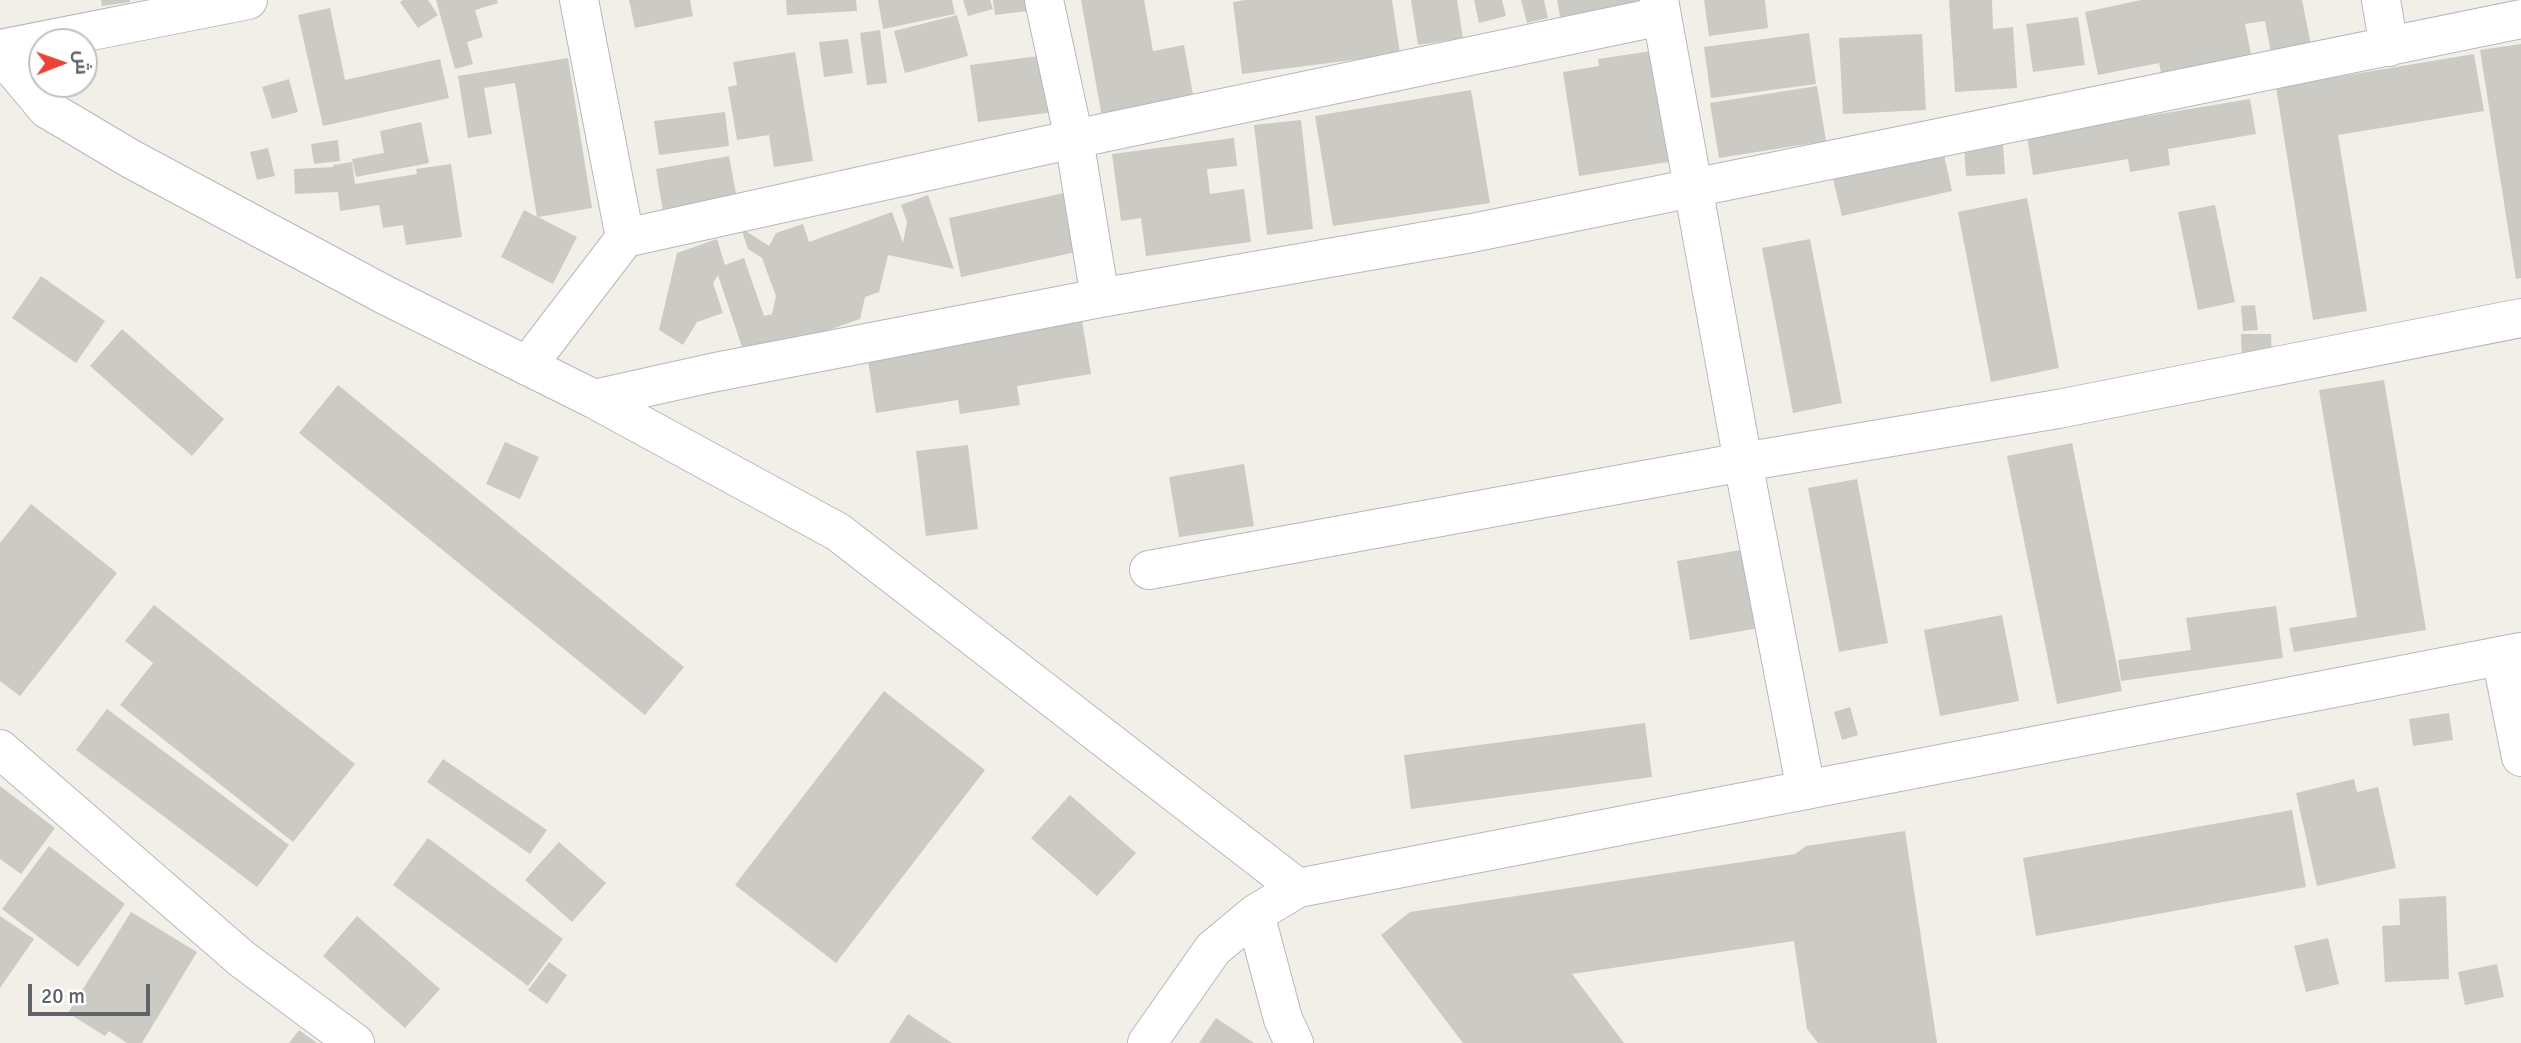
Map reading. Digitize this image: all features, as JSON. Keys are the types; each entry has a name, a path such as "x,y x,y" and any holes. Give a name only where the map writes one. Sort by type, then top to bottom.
{"street":[{"path":"248,0 0,51 47,109 131,159 385,295 594,399 838,532 1298,888"},
{"path":"579,0 625,238"},
{"path":"1044,0 1074,139 1100,298"},
{"path":"2381,0 2389,47"},
{"path":"527,366 625,238 1660,8 1806,790"},
{"path":"594,399 711,373 1100,298 1472,233 2521,19"},
{"path":"1149,570 1743,462 2058,409 2521,318"},
{"path":"1147,1043 1213,948 1255,914 1298,888 2511,654 2521,757"},
{"path":"0,749 242,959 355,1043"},
{"path":"1255,914 1283,1019 1294,1043"}],"building":[{"path":"101,0 130,0 130,2 102,6"},
{"path":"428,0 438,15 418,28 400,2"},
{"path":"436,0 497,0 498,3 475,10 483,37 467,42 473,64 455,69"},
{"path":"629,0 690,0 693,16 635,28"},
{"path":"786,0 856,0 857,11 787,15"},
{"path":"878,0 952,0 955,14 883,29"},
{"path":"963,0 990,0 993,9 968,16"},
{"path":"993,0 1034,0 1035,10 995,15"},
{"path":"1081,0 1144,0 1153,51 1184,45 1194,100 1102,117"},
{"path":"1392,0 1400,54 1242,74 1233,2"},
{"path":"1411,0 1457,0 1463,38 1418,45"},
{"path":"1474,0 1502,0 1506,16 1479,23"},
{"path":"1521,0 1544,0 1548,18 1527,23"},
{"path":"1557,0 1646,0 1561,22"},
{"path":"1704,0 1765,0 1768,28 1709,36"},
{"path":"1949,0 1992,0 1993,29 2013,27 2017,88 1955,92"},
{"path":"2141,0 2302,0 2312,50 2272,58 2265,21 2245,24 2252,59 2162,77 2159,63 2098,75 2085,12"},
{"path":"330,8 345,80 440,59 449,98 323,126 298,15"},
{"path":"957,15 968,56 905,73 894,31"},
{"path":"2078,17 2085,65 2033,72 2026,24"},
{"path":"880,30 887,83 867,85 860,33"},
{"path":"1809,33 1816,84 1711,98 1704,47"},
{"path":"1922,34 1926,110 1843,114 1839,38"},
{"path":"848,39 853,73 824,77 819,42"},
{"path":"2521,44 2521,278 2516,279 2480,50"},
{"path":"1665,49 1681,160 1579,176 1563,72 1599,66 1598,59"},
{"path":"795,52 813,161 774,167 769,135 737,140 728,87 737,85 733,62"},
{"path":"1054,54 1062,111 978,122 970,65"},
{"path":"2474,54 2484,111 2338,135 2367,311 2313,320 2276,87"},
{"path":"568,58 592,208 538,217 577,237 553,284 501,257 524,210 537,217 515,83 484,88 492,134 468,138 458,76"},
{"path":"289,79 298,112 272,119 262,87"},
{"path":"1817,86 1826,141 1719,158 1710,103"},
{"path":"1471,90 1490,203 1333,226 1315,116"},
{"path":"2250,99 2256,134 2168,149 2170,165 2130,172 2128,159 2033,175 2027,136"},
{"path":"725,112 729,146 659,155 654,121"},
{"path":"1301,120 1313,229 1267,235 1254,125"},
{"path":"421,122 429,163 356,177 352,159 384,153 380,131"},
{"path":"1234,138 1237,166 1207,169 1210,194 1244,189 1251,242 1146,256 1141,218 1121,221 1112,154"},
{"path":"338,140 340,161 314,164 311,144"},
{"path":"2003,145 2005,174 1966,176 1964,147"},
{"path":"268,148 275,176 257,180 250,152"},
{"path":"1943,150 1952,191 1842,216 1832,175"},
{"path":"729,156 737,199 663,212 656,169"},
{"path":"352,162 355,184 417,174 416,169 451,164 462,237 406,245 403,225 383,228 379,205 340,211 338,192 295,194 294,169 334,167 333,165"},
{"path":"1078,190 1090,249 961,277 949,218"},
{"path":"928,195 954,269 888,255 879,292 865,297 860,319 746,359 718,275 713,283 723,313 697,322 683,345 659,330 677,253 717,239 725,265 744,258 764,316 772,314 776,296 762,258 748,249 741,228 769,246 776,233 803,224 809,242 892,212 903,243 907,222 901,205"},
{"path":"2027,198 2059,368 1991,382 1958,212"},
{"path":"2215,205 2235,302 2198,310 2178,212"},
{"path":"1810,239 1842,403 1793,413 1762,248"},
{"path":"41,276 105,321 76,363 12,318"},
{"path":"2255,305 2258,330 2243,331 2241,306"},
{"path":"1082,321 1091,374 1017,386 1020,405 960,414 958,400 876,413 867,354"},
{"path":"122,329 224,419 192,456 90,366"},
{"path":"2241,334 2271,334 2272,361 2242,361"},
{"path":"2384,380 2426,630 2294,652 2289,628 2357,617 2319,390"},
{"path":"338,385 684,667 645,715 299,433"},
{"path":"505,442 539,457 520,499 486,484"},
{"path":"2072,443 2122,691 2057,704 2007,456"},
{"path":"968,445 978,529 926,536 916,451"},
{"path":"1244,464 1254,526 1179,537 1169,477"},
{"path":"1857,479 1888,643 1839,652 1808,488"},
{"path":"31,504 117,573 20,696 0,681 0,543"},
{"path":"1752,548 1765,627 1690,640 1677,561"},
{"path":"154,605 355,764 293,842 120,705 153,663 125,641"},
{"path":"2276,606 2283,658 2121,681 2118,660 2191,650 2186,618"},
{"path":"2002,615 2019,701 1940,716 1924,630"},
{"path":"884,691 985,770 836,963 735,885"},
{"path":"1850,707 1858,735 1842,740 1834,712"},
{"path":"107,709 289,845 257,887 76,750"},
{"path":"2449,713 2453,740 2413,746 2409,719"},
{"path":"1645,723 1652,777 1411,809 1404,755"},
{"path":"443,759 547,830 530,854 427,782"},
{"path":"2354,779 2357,792 2378,787 2396,868 2317,886 2296,793"},
{"path":"0,786 55,828 21,874 0,859"},
{"path":"1070,795 1136,853 1097,896 1031,838"},
{"path":"2292,810 2306,887 2036,936 2023,858"},
{"path":"1905,831 1937,1043 1818,1043 1807,1029 1794,941 1572,974 1624,1043 1463,1043 1381,935 1410,912 1795,854 1806,846"},
{"path":"428,838 563,939 528,986 393,885"},
{"path":"559,842 606,883 572,922 525,880"},
{"path":"49,846 125,904 78,967 2,909"},
{"path":"2446,896 2449,979 2385,982 2382,926 2400,925 2399,899"},
{"path":"131,912 197,952 142,1043 127,1043 109,1031 105,1036 68,1013"},
{"path":"0,916 34,939 0,988"},
{"path":"357,916 440,989 405,1028 323,956"},
{"path":"2328,938 2339,984 2306,992 2294,946"},
{"path":"549,962 567,975 547,1004 528,990"},
{"path":"2497,964 2504,997 2465,1005 2458,972"},
{"path":"908,1014 952,1043 889,1043"},
{"path":"1216,1018 1254,1043 1199,1043"},
{"path":"299,1030 317,1043 289,1043"}]}
